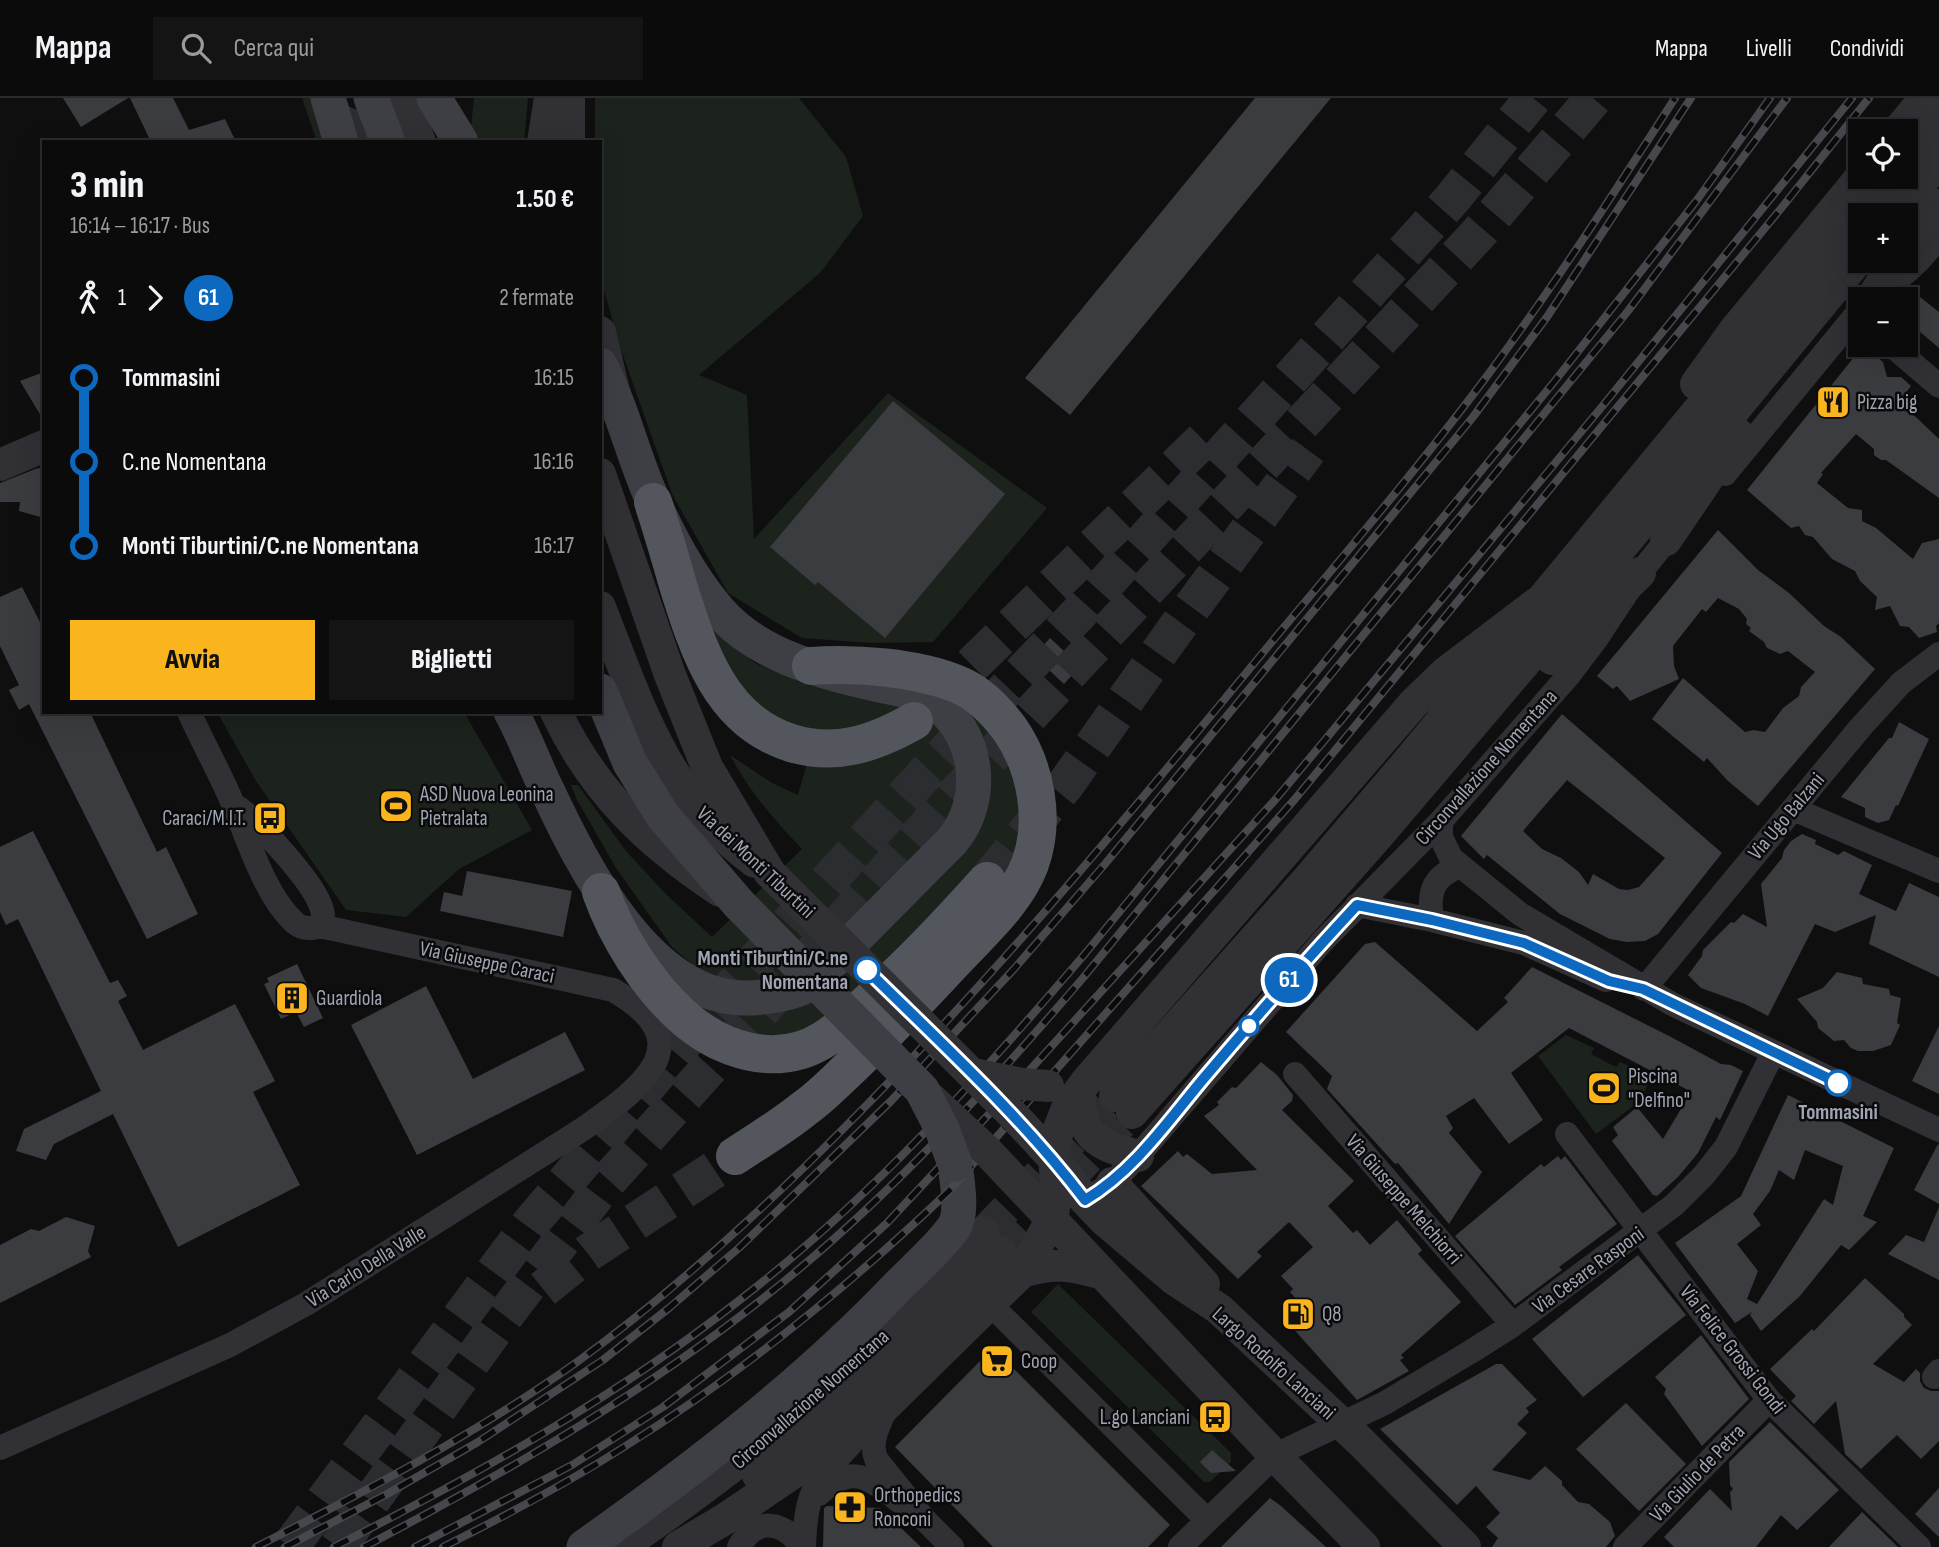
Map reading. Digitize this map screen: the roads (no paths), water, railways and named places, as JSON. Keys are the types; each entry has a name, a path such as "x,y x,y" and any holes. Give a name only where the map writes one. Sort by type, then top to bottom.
{"highway":[{"path":"653,502 688,618 702,654 723,693 749,721 771,736 784,741 833,749 864,744 914,721"},
{"path":"736,1156 806,1108 905,1014 1011,899 1030,862 1036,837 1034,784 1023,751 1002,718 976,694 958,684 907,671 862,666 811,667"},
{"path":"601,892 619,933 640,966 674,1009 704,1034 726,1046 765,1054 800,1050 824,1040 912,962 987,881"}],"main road":[{"path":"328,98 340,140"},
{"path":"371,98 387,140"},
{"path":"446,100 460,140"},
{"path":"516,718 546,789 601,892 648,950 674,974 719,995 740,998 767,996 794,991 811,983 952,841 968,815 974,793 967,743 950,716 925,697 811,667 752,639 728,621 700,586 653,502 607,379"},
{"name":"Via dei Monti Tiburtini","path":"602,696 631,762 663,816 739,904 922,1090 942,1129 970,1157 958,1197 991,1245"},
{"path":"584,1547 669,1485 813,1368 868,1317 991,1245"}],"street":[{"path":"403,98 419,140"},
{"path":"543,140 550,98"},
{"path":"569,98 569,140"},
{"path":"1908,119 1925,98"},
{"path":"1918,145 1939,120"},
{"path":"1905,203 1939,161"},
{"path":"1639,481 1710,363 1851,189"},
{"name":"Circonvallazione Nomentana","path":"1870,203 1882,189"},
{"path":"1918,232 1939,205"},
{"name":"Circonvallazione Nomentana","path":"1848,229 1537,603 1465,694 1308,878 1123,1105 1411,797 1573,606 1848,272"},
{"name":"Circonvallazione Nomentana","path":"1890,287 1916,265 1939,236"},
{"path":"1666,540 1736,438 1804,326"},
{"name":"Circonvallazione Nomentana","path":"1085,1200 1112,1183 1138,1156 1239,1037 1357,905 1441,821 1576,666 1666,540 1764,430 1848,327"},
{"path":"602,345 607,379"},
{"path":"1905,357 1939,386"},
{"path":"0,465 42,447"},
{"path":"602,480 681,705 707,767 770,873"},
{"path":"1411,797 1640,573"},
{"path":"1052,1219 1056,1191 1054,1159 1061,1121 1082,1087 1414,703 1445,673 1537,603"},
{"name":"Via dei Monti Tiburtini","path":"602,612 657,746 675,778 712,825 728,841 770,873 973,1074 1054,1159 1085,1200"},
{"name":"Via Ugo Balzani","path":"1643,989 1894,691 1921,666 1939,654"},
{"name":"Via Giuseppe Caraci","path":"190,714 259,866 280,903 297,925 307,928 320,926 613,990 647,1013"},
{"path":"557,714 593,776 628,818 667,855 739,904"},
{"name":"Via Giuseppe Caraci","path":"232,802 279,848 313,891 323,912 320,926"},
{"path":"1793,809 1939,871"},
{"path":"1441,821 1441,837 1460,866 1530,934 1609,981 1643,989 1939,1130"},
{"path":"1432,920 1430,901 1436,881 1449,870 1460,866"},
{"path":"1357,905 1432,920 1530,934"},
{"name":"Via Carlo Della Valle","path":"0,1448 230,1345 306,1304 583,1129 632,1091 646,1076 657,1058 660,1042 658,1031 647,1013"},
{"name":"Via Cesare Rasponi","path":"1342,1425 1385,1403 1513,1325 1684,1197 1718,1159 1731,1138 1773,1053"},
{"path":"973,1074 1022,1084 1082,1087"},
{"name":"Via Giuseppe Melchiorri","path":"1295,1074 1513,1325"},
{"path":"1082,1087 1082,1120 1092,1137 1106,1146 1138,1156"},
{"name":"Via Felice Grossi Gondi","path":"1567,1134 1769,1400 1919,1547"},
{"path":"970,1157 1052,1219 1364,1547"},
{"path":"1112,1183 1198,1275 1219,1309"},
{"path":"991,1245 1052,1219 1085,1200"},
{"name":"Largo Rodolfo Lanciani","path":"1085,1200 1144,1256 1198,1297 1219,1309 1342,1425 1276,1457 1253,1474 1180,1547"},
{"path":"991,1245 1038,1267 1062,1265 1102,1274"},
{"path":"803,1547 806,1515 821,1476 878,1414 990,1304 991,1245"},
{"name":"Circonvallazione Nomentana","path":"620,1547 680,1507 805,1407 929,1292 991,1245"},
{"name":"Circonvallazione Nomentana","path":"662,1547 768,1467 857,1393 940,1313 991,1245"},
{"path":"990,1304 1207,1520"},
{"name":"Via Giulio de Petra","path":"1625,1547 1769,1400"},
{"path":"878,1414 873,1451 881,1467 925,1520 952,1547"},
{"path":"678,1547 725,1519 878,1414"},
{"path":"1342,1425 1465,1547"},
{"path":"810,1502 839,1478 857,1476 885,1490 925,1520"},
{"path":"739,1547 751,1532 769,1525 788,1531 803,1547"}],"tunnel":[{"path":"352,140 369,98"},
{"path":"290,1547 530,1224 720,1000 924,775 1080,612 1452,199 1533,98"},
{"path":"338,1547 497,1326 603,1186 957,793 1477,235 1594,98"},
{"path":"931,705 1204,439"},
{"path":"987,881 1066,784 1308,450"},
{"path":"984,1232 1115,1096"},
{"path":"1000,1251 1132,1113"},
{"path":"543,1289 588,1253 735,1156"}],"railway":[{"path":"256,1547 460,1437 577,1362 714,1252 810,1162 893,1078 995,968 1093,856 1424,457 1534,311 1675,98"},
{"path":"285,1547 389,1493 478,1442 603,1360 740,1247 891,1101 1014,969 1105,864 1473,417 1547,317 1691,98"},
{"path":"334,1547 440,1492 544,1433 693,1335 788,1261 921,1136 1004,1047 1084,955 1554,382 1697,200 1770,98"},
{"path":"364,1547 583,1424 687,1355 738,1318 828,1245 942,1135 1083,978 1628,311 1787,98"},
{"path":"415,1547 572,1465 663,1407 789,1312 887,1223 1275,800 1605,403 1852,98"},
{"path":"443,1547 580,1474 710,1390 833,1294 949,1191 1295,799 1869,98"}],"place":[{"name":"Pizza big","path":"1833,402"},
{"name":"ASD Nuova Leonina Pietralata","path":"396,806"},
{"name":"Caraci/M.I.T.","path":"270,818"},
{"name":"Monti Tiburtini/C.ne Nomentana","path":"867,970"},
{"name":"Guardiola","path":"292,998"},
{"name":"Tommasini","path":"1838,1083"},
{"name":"Piscina \"Delfino\"","path":"1604,1088"},
{"name":"Q8","path":"1298,1314"},
{"name":"Coop","path":"997,1361"},
{"name":"L.go Lanciani","path":"1215,1417"},
{"name":"Orthopedics Ronconi","path":"850,1507"}]}
